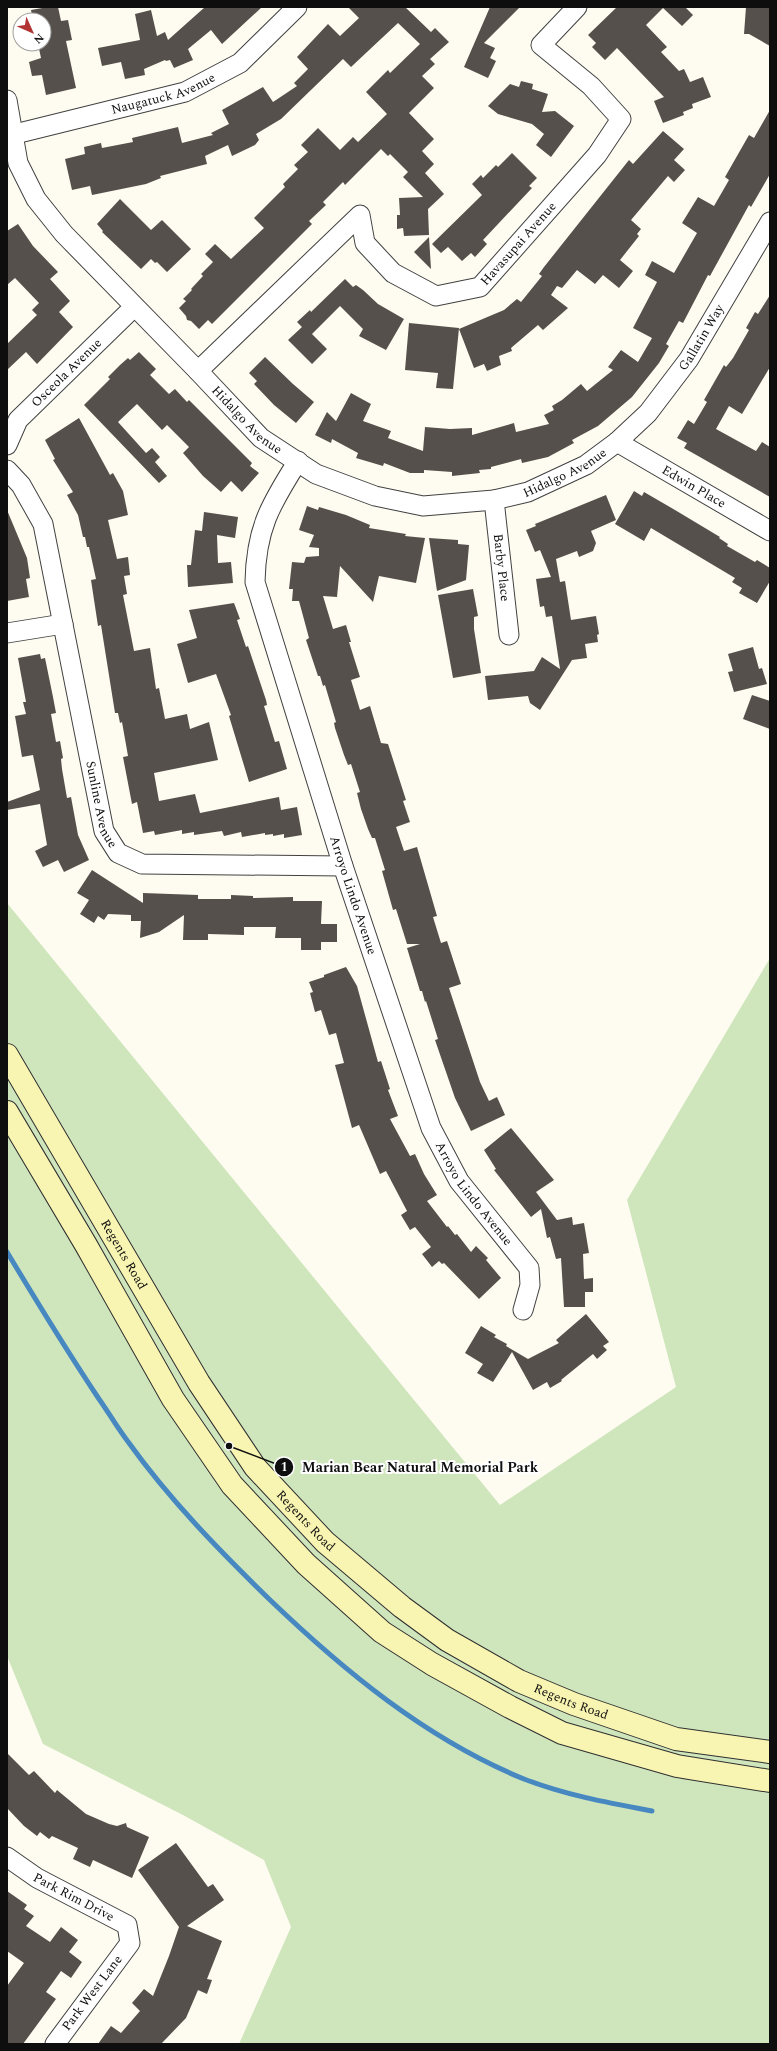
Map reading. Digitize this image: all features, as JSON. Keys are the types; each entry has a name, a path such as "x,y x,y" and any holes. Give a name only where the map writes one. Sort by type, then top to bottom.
{"main road":[{"name":"Regents Road","path":"7,1055 199,1383 255,1467 325,1542 408,1612 447,1640 519,1681 574,1704 676,1739 770,1752"},
{"path":"7,1112 86,1245 173,1399 232,1485 306,1564 376,1626 432,1664 510,1707 562,1733 677,1766 770,1781"}],"street":[{"name":"Naugatuck Avenue","path":"11,135 185,92 240,63 296,7"},
{"name":"Havasupai Avenue","path":"198,371 360,215 365,243 393,273 436,296 480,287 597,155 621,119 590,86 540,44 577,7"},
{"name":"Hidalgo Avenue","path":"7,100 11,135 18,163 36,199 64,234 198,371 261,438 316,474 376,496 423,506 494,500 528,492 586,465 617,442"},
{"name":"Gallatin Way","path":"617,442 648,413 689,359 770,222"},
{"name":"Osceola Avenue","path":"7,445 18,420 134,307"},
{"name":"Edwin Place","path":"617,442 770,531"},
{"name":"Arroyo Lindo Avenue","path":"298,461 274,499 262,527 256,555 255,582 343,866 431,1128 459,1181 529,1268 530,1285 523,1310"},
{"path":"7,470 21,485 43,524 63,624 7,633"},
{"name":"Barby Place","path":"494,500 509,635"},
{"name":"Sunline Avenue","path":"63,624 104,831 118,853 142,864 343,866"},
{"name":"Park Rim Drive","path":"7,1857 37,1878 127,1925 130,1943"},
{"name":"Park West Lane","path":"55,2044 130,1943"}],"green space":[{"path":"7,903 500,1505 676,1387 627,1200 770,958 770,2044 239,2044 291,1927 264,1860 183,1815 43,1744 7,1656"}],"building":[{"path":"58,7 61,21 68,20 72,40 66,41 76,88 46,95 42,75 32,76 29,62 41,58 40,52 52,52 52,12 31,12 31,10"},
{"path":"205,7 262,7 222,44 211,30 188,49 193,60 174,68 170,60 165,60 144,69 145,75 125,79 121,62 102,66 98,48 140,40 135,14 151,10 157,36 165,32 168,40"},
{"path":"348,7 405,7 431,32 435,28 449,42 430,59 435,64 422,76 434,88 409,113 434,139 422,151 434,164 425,173 444,194 428,209 429,235 404,236 403,228 397,229 397,215 400,215 399,198 423,197 403,177 408,172 390,154 388,156 381,149 345,185 343,182 323,202 326,205 309,221 312,224 212,324 208,320 199,329 191,321 187,320 186,316 179,308 186,301 183,299 203,276 201,274 213,262 205,254 215,244 231,259 264,228 254,218 285,187 283,184 298,169 294,165 308,152 301,145 318,128 340,150 353,137 358,142 387,114 366,92 388,70 390,73 420,44 398,23 351,67 343,59 281,119 256,134 259,140 255,145 232,156 228,145 205,156 207,164 160,176 161,178 146,184 92,195 90,186 72,190 65,159 85,154 84,147 101,143 102,148 133,142 132,138 178,127 182,143 213,135 211,133 229,124 222,110 263,87 273,102 297,86 294,83 308,69 297,57 328,24 340,36 359,18"},
{"path":"490,7 520,7 484,43 495,48 490,58 496,61 488,78 464,67"},
{"path":"617,7 685,7 693,15 682,26 663,8 646,25 667,47 661,52 679,71 684,69 690,82 703,77 711,97 692,104 693,108 683,112 684,115 663,123 654,101 664,97 617,48 605,60 592,47 596,43 588,35"},
{"path":"746,7 770,7 770,46 749,34 744,34"},
{"path":"521,81 533,84 532,89 548,94 542,112 555,111 574,126 551,157 536,145 544,134 532,124 498,114 488,106 510,84 519,87"},
{"path":"770,110 770,174 751,207 749,205 710,276 708,275 683,323 679,321 666,344 669,346 659,363 632,397 598,426 572,440 574,443 548,457 522,463 521,459 491,467 491,469 479,470 480,473 452,476 452,472 424,470 424,473 410,473 384,463 383,466 356,458 358,453 332,439 331,443 315,435 327,412 336,421 351,393 371,404 363,421 391,431 388,438 423,451 425,427 450,429 472,428 472,435 514,423 516,432 549,424 544,415 554,410 552,406 562,400 581,384 587,391 613,370 608,367 621,350 638,362 652,338 633,328 657,282 645,275 652,261 674,273 697,233 682,223 698,197 714,206 729,180 725,177 749,135 754,138"},
{"path":"663,131 684,149 674,160 685,170 674,182 668,176 631,220 641,229 637,234 639,236 620,260 633,271 619,288 603,275 595,284 577,270 562,288 557,286 551,295 568,308 543,330 538,325 511,348 512,351 499,356 501,365 487,371 484,364 474,368 459,329 504,310 517,299 521,302 542,276 539,274 544,267 629,160 633,164"},
{"path":"512,153 537,178 529,186 532,188 483,240 487,244 475,257 471,253 462,261 448,247 441,253 432,244 482,195 472,184 481,175 483,178 496,165 498,167"},
{"path":"120,199 151,230 162,220 191,249 167,272 157,262 155,263 151,259 141,269 102,232 103,231 97,224"},
{"path":"18,224 33,246 58,272 50,279 70,301 59,312 73,327 37,364 26,352 7,370 7,344 37,315 32,310 39,303 15,278 7,285 7,231"},
{"path":"429,237 431,269 414,252"},
{"path":"345,279 353,287 356,285 363,290 378,304 404,319 386,350 359,336 363,329 340,306 312,334 327,349 312,364 288,340 302,327 297,322 310,310 311,312"},
{"path":"770,295 770,367 742,414 729,406 716,429 756,451 762,442 770,447 770,497 684,448 687,443 677,438 688,420 694,424 707,402 704,400 724,365 726,367 733,358 749,330 746,328 755,312 758,314"},
{"path":"409,323 459,328 453,389 436,388 438,373 405,370"},
{"path":"139,352 156,369 150,375 169,394 175,389 187,402 189,400 252,463 250,466 259,473 242,492 231,481 221,492 203,476 183,453 189,447 167,425 162,430 137,404 118,422 146,453 152,448 160,457 155,462 167,476 159,483 84,405 110,379 108,377 120,365 128,358 130,360"},
{"path":"265,357 314,402 296,423 274,405 254,384 257,381 249,373"},
{"path":"79,418 110,475 113,473 123,491 128,515 108,520 117,559 128,557 130,575 124,576 127,594 123,595 134,651 150,648 156,689 159,688 165,719 187,714 190,729 209,722 218,760 154,773 159,801 195,794 200,813 279,797 281,810 297,807 302,835 284,838 284,834 273,836 273,834 265,835 265,833 242,837 241,832 224,836 222,831 194,835 194,832 182,834 182,830 155,835 154,831 143,833 137,802 132,804 123,757 128,756 122,722 120,723 118,713 115,713 101,625 98,626 91,580 96,579 89,547 87,547 85,537 83,537 78,515 67,495 73,492 53,460 55,459 45,440"},
{"path":"634,491 642,496 644,492 720,537 719,538 728,544 727,546 755,562 757,560 770,568 770,581 757,603 739,593 742,588 732,582 735,578 651,528 644,541 615,524"},
{"path":"606,495 616,520 591,531 596,543 593,551 579,557 577,551 556,559 560,582 565,581 571,620 596,616 599,634 597,635 598,642 585,644 587,658 572,660 540,710 530,703 528,696 488,700 485,676 534,671 542,657 560,669 552,616 546,617 544,606 540,607 536,579 551,577 540,550 535,552 526,530 536,526 535,524"},
{"path":"307,506 318,510 319,507 346,515 370,525 369,528 406,534 405,536 425,538 416,583 379,576 373,602 340,566 337,597 323,596 333,629 346,625 351,642 349,642 360,677 351,680 360,710 370,706 381,743 388,744 406,800 403,801 410,822 396,827 404,851 417,847 437,916 433,917 441,943 447,941 461,984 449,988 480,1082 489,1101 497,1097 505,1115 471,1131 455,1098 435,1040 438,1039 426,1001 425,1002 422,991 420,991 407,948 420,944 407,944 396,909 393,910 382,871 385,870 375,838 372,838 361,809 357,793 360,792 351,764 348,765 344,755 335,728 334,723 336,722 325,685 323,686 320,676 318,676 306,640 309,638 299,601 292,601 293,589 289,589 292,562 304,563 306,557 319,556 319,548 309,547 314,535 299,530"},
{"path":"7,510 27,558 30,578 26,579 29,597 7,601"},
{"path":"204,512 238,517 235,538 217,535 218,563 231,562 233,583 188,587 187,565 191,565 195,530 202,531"},
{"path":"429,538 458,540 458,544 469,545 466,580 437,591"},
{"path":"473,589 478,616 474,617 474,629 481,673 453,678 438,595"},
{"path":"234,603 240,619 237,620 246,647 248,646 266,700 267,705 264,706 275,742 279,741 287,769 249,782 229,716 231,715 216,674 188,683 177,644 197,638 189,610"},
{"path":"753,647 759,669 762,668 767,684 734,692 728,672 733,671 728,654"},
{"path":"40,654 41,659 45,658 56,713 51,714 56,742 60,741 63,758 61,759 62,769 67,798 71,797 78,835 89,860 64,872 58,860 43,867 35,851 47,845 40,804 7,810 7,802 40,790 33,755 22,757 15,716 26,714 23,702 26,702 18,658"},
{"path":"752,695 770,701 770,729 743,719"},
{"path":"92,870 143,903 143,893 198,895 198,899 231,899 231,895 253,896 253,898 293,897 293,901 322,901 321,924 337,924 337,942 321,942 321,950 301,950 301,938 275,938 276,927 244,927 244,935 208,934 208,940 183,940 184,915 159,932 140,938 141,921 131,921 131,915 108,914 104,920 98,916 94,923 80,914 89,900 77,893"},
{"path":"346,967 357,986 378,1062 381,1061 390,1089 388,1090 398,1116 390,1119 410,1156 415,1154 424,1174 437,1195 427,1201 447,1227 448,1226 455,1235 457,1234 471,1252 476,1246 488,1258 486,1260 501,1278 479,1299 444,1263 442,1264 439,1261 432,1267 422,1254 431,1247 415,1227 410,1230 401,1215 407,1211 386,1171 380,1174 359,1125 352,1128 335,1065 344,1063 336,1033 329,1035 321,1010 315,1012 310,993 313,992 309,982"},
{"path":"511,1128 554,1180 536,1192 557,1220 572,1217 573,1225 584,1223 589,1253 583,1254 584,1279 593,1278 593,1292 585,1292 585,1307 564,1307 561,1258 556,1259 550,1237 547,1238 541,1209 531,1217 494,1170 496,1169 484,1150"},
{"path":"586,1314 609,1342 603,1346 607,1350 597,1359 593,1354 561,1380 562,1381 550,1388 547,1382 533,1390 512,1352 493,1382 477,1373 483,1364 465,1353 481,1326 496,1335 494,1337 507,1344 506,1346 528,1359 559,1343 556,1340"},
{"path":"7,1753 29,1775 34,1771 55,1793 57,1790 86,1814 117,1826 126,1823 127,1827 149,1837 132,1878 93,1860 90,1867 73,1859 78,1848 52,1836 49,1839 40,1832 37,1836 24,1826 7,1808"},
{"path":"176,1843 208,1887 213,1884 224,1900 187,1926 222,1941 207,1979 212,1980 207,1994 198,1990 186,2018 161,2044 98,2044 111,2026 121,2033 140,2011 132,2003 144,1989 153,1996 169,1956 179,1927 138,1870"},
{"path":"7,1891 27,1905 24,1909 34,1916 26,1926 50,1942 61,1927 78,1940 69,1952 82,1962 71,1978 61,1971 46,1992 56,1999 23,2044 7,2044 7,1986 24,1963 7,1951"}],"waterway":[{"path":"7,1252 87,1381 121,1432 145,1464 178,1504 231,1561 268,1598 326,1651 387,1700 420,1723 453,1744 488,1763 524,1779 555,1790 603,1802 652,1811"}],"place":[{"name":"Marian Bear Natural Memorial Park","path":"229,1446"}]}
